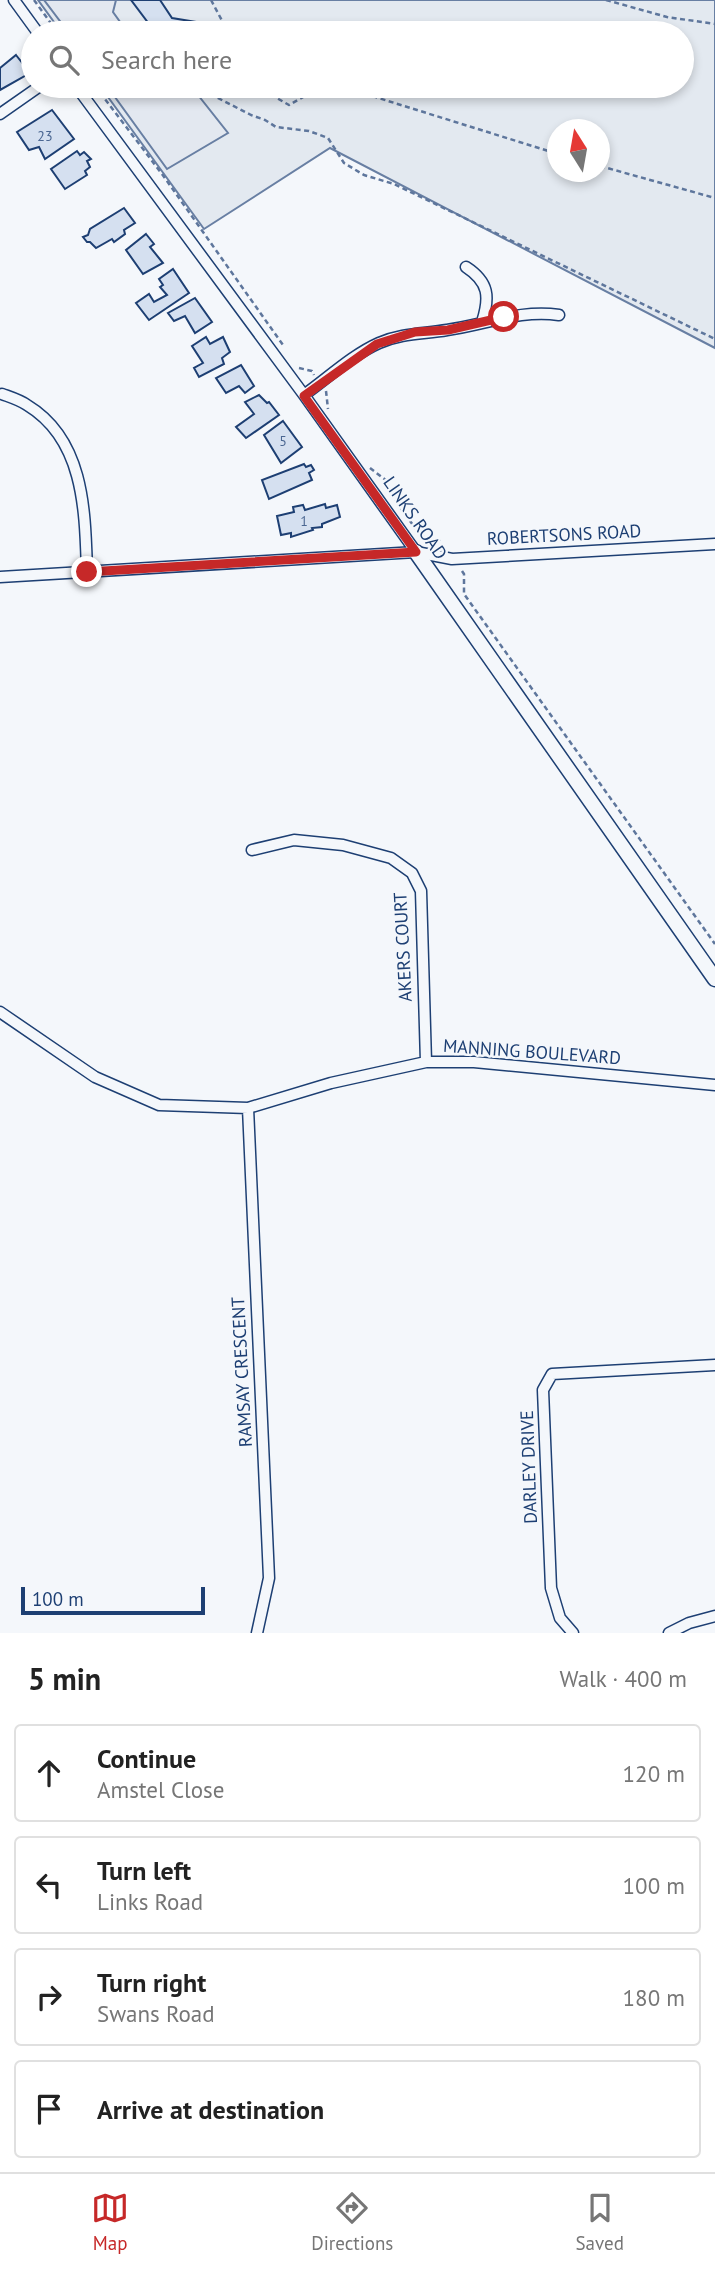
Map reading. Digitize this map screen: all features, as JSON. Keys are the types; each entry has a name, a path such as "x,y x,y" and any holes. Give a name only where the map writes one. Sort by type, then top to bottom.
{"street":[{"path":"14,0 29,21"},
{"path":"0,114 23,98"},
{"name":"LINKS ROAD","path":"85,98 416,552 715,979"},
{"path":"466,267 480,276 485,287 486,311 482,322"},
{"path":"304,396 377,344 415,332 448,330 531,314 559,315"},
{"path":"2,394 27,404 50,423 67,448 85,508 87,572"},
{"name":"ROBERTSONS ROAD","path":"0,577 416,552 452,559 715,544"},
{"name":"AKERS COURT","path":"252,850 294,840 343,845 391,858 412,873 421,891 426,1062"},
{"name":"MANNING BOULEVARD","path":"0,1012 95,1077 159,1105 248,1108 331,1083 426,1062 474,1062 715,1084"},
{"name":"RAMSAY CRESCENT","path":"248,1108 269,1578 257,1633"},
{"name":"DARLEY DRIVE","path":"573,1633 560,1618 551,1588 543,1390 552,1374 715,1366"},
{"path":"668,1633 689,1623 715,1616"}],"path":[{"path":"34,0 49,21"},
{"path":"211,0 222,21"},
{"path":"606,0 667,17 715,24"},
{"path":"104,98 162,174 285,348"},
{"path":"218,98 276,127 309,131 328,138 344,163 363,175 394,184 715,339"},
{"path":"277,98 289,105 301,98"},
{"path":"379,98 547,150"},
{"path":"610,169 715,198"},
{"path":"299,369 312,372 321,383 326,390 327,409 334,418"},
{"path":"369,467 387,481 389,492 421,536 439,540 464,574 464,594 715,944"}],"shaded area":[{"path":"38,0 715,0 715,348 330,148 204,229 109,98 694,98 694,21 53,21"},
{"path":"44,0 116,0 113,12 119,21 60,21"},
{"path":"116,98 200,98 228,133 167,169"}],"building":[{"path":"131,0 160,0 172,18 190,21 147,21"},
{"path":"16,55 21,61 21,78 0,90 0,68"},
{"path":"52,110 74,139 45,159 39,147 29,150 17,132"},
{"path":"77,151 80,155 84,152 91,159 87,161 90,167 85,171 87,175 65,189 51,169"},
{"path":"124,208 135,223 124,230 125,234 114,242 112,239 96,248 87,242 83,237 88,235 90,229"},
{"path":"146,234 154,244 150,247 163,263 143,274 126,250"},
{"path":"173,269 189,293 149,320 136,303 149,294 154,302 167,295 160,287 163,285 159,279"},
{"path":"195,298 212,322 195,333 185,316 174,321 168,313"},
{"path":"206,337 210,344 223,337 230,352 222,358 224,364 199,377 194,368 203,363 192,346"},
{"path":"241,365 254,386 245,393 239,386 226,393 216,378"},
{"path":"259,395 269,402 279,415 246,438 236,427 254,414 245,402"},
{"path":"283,421 302,447 281,463 264,435"},
{"path":"304,464 306,467 311,465 314,470 309,473 312,480 269,499 262,480"},
{"path":"325,504 326,508 337,505 340,517 322,524 322,527 312,528 313,530 291,537 291,533 281,535 277,516 294,512 293,507 303,505 305,510"}],"route":[{"path":"87,572 416,552 304,396 377,344 415,332 448,330 504,317"}]}
